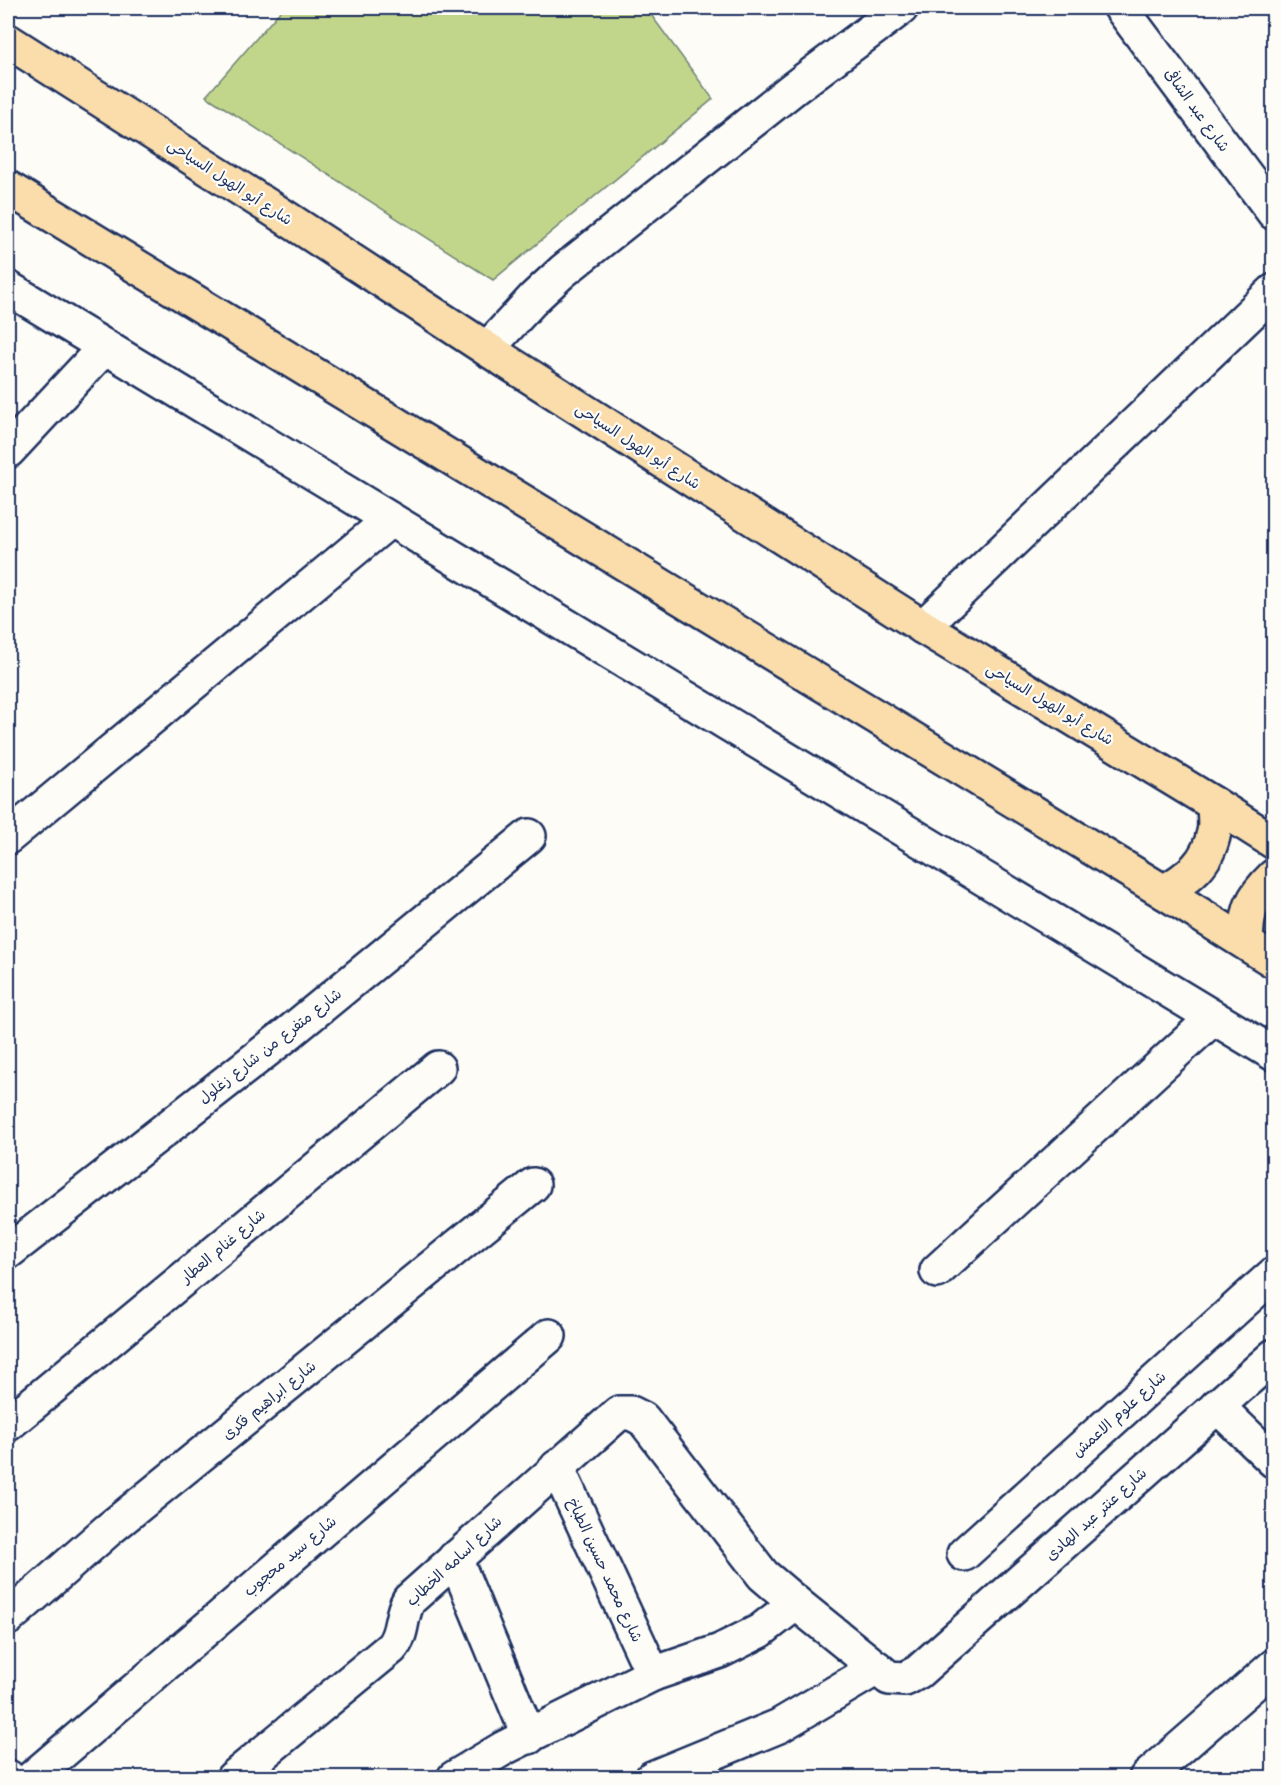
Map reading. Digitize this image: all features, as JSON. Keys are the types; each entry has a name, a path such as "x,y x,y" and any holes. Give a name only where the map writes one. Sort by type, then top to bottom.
{"main road":[{"name":"شارع أبو الهول السياحى","path":"8,41 923,627 1274,842"},
{"path":"8,188 1274,960"},
{"path":"1164,892 1187,878 1205,857 1215,831 1214,804"},
{"path":"1246,943 1247,916 1258,891 1274,876"}],"street":[{"path":"487,349 535,297 563,271 794,88 901,8"},
{"name":"شارع عبد الشافى","path":"1122,8 1274,213"},
{"path":"8,288 1274,1054"},
{"path":"923,627 1274,291"},
{"path":"8,451 105,347"},
{"path":"8,837 390,520"},
{"name":"شارع متفرع من شارع زغلول","path":"8,1252 290,1032 529,836"},
{"path":"937,1271 1213,1018"},
{"name":"شارع غنام العطار","path":"8,1424 438,1068"},
{"name":"شارع ابراهيم فكرى","path":"8,1618 108,1530 533,1185"},
{"name":"شارع علوم الاعمش","path":"964,1554 1274,1274"},
{"name":"شارع سيد محجوب","path":"32,1778 549,1336"},
{"name":"شارع عنتر عبد الهادى","path":"877,1668 889,1678 905,1679 918,1672 1274,1356"},
{"path":"1217,1406 1274,1461"},
{"name":"شارع اسامه الخطاب","path":"233,1778 391,1648 398,1641 402,1631 402,1616 409,1600 619,1413 631,1413 643,1419 763,1575 796,1603"},
{"name":"شارع محمد حسين الطباخ","path":"557,1467 653,1674"},
{"path":"455,1558 529,1737"},
{"path":"454,1778 481,1761 653,1674 720,1651 760,1630 796,1603 877,1668 779,1726 652,1778"},
{"path":"1146,1778 1274,1666"}],"green space":[{"path":"283,8 646,8 713,99 493,280 206,96"}]}
